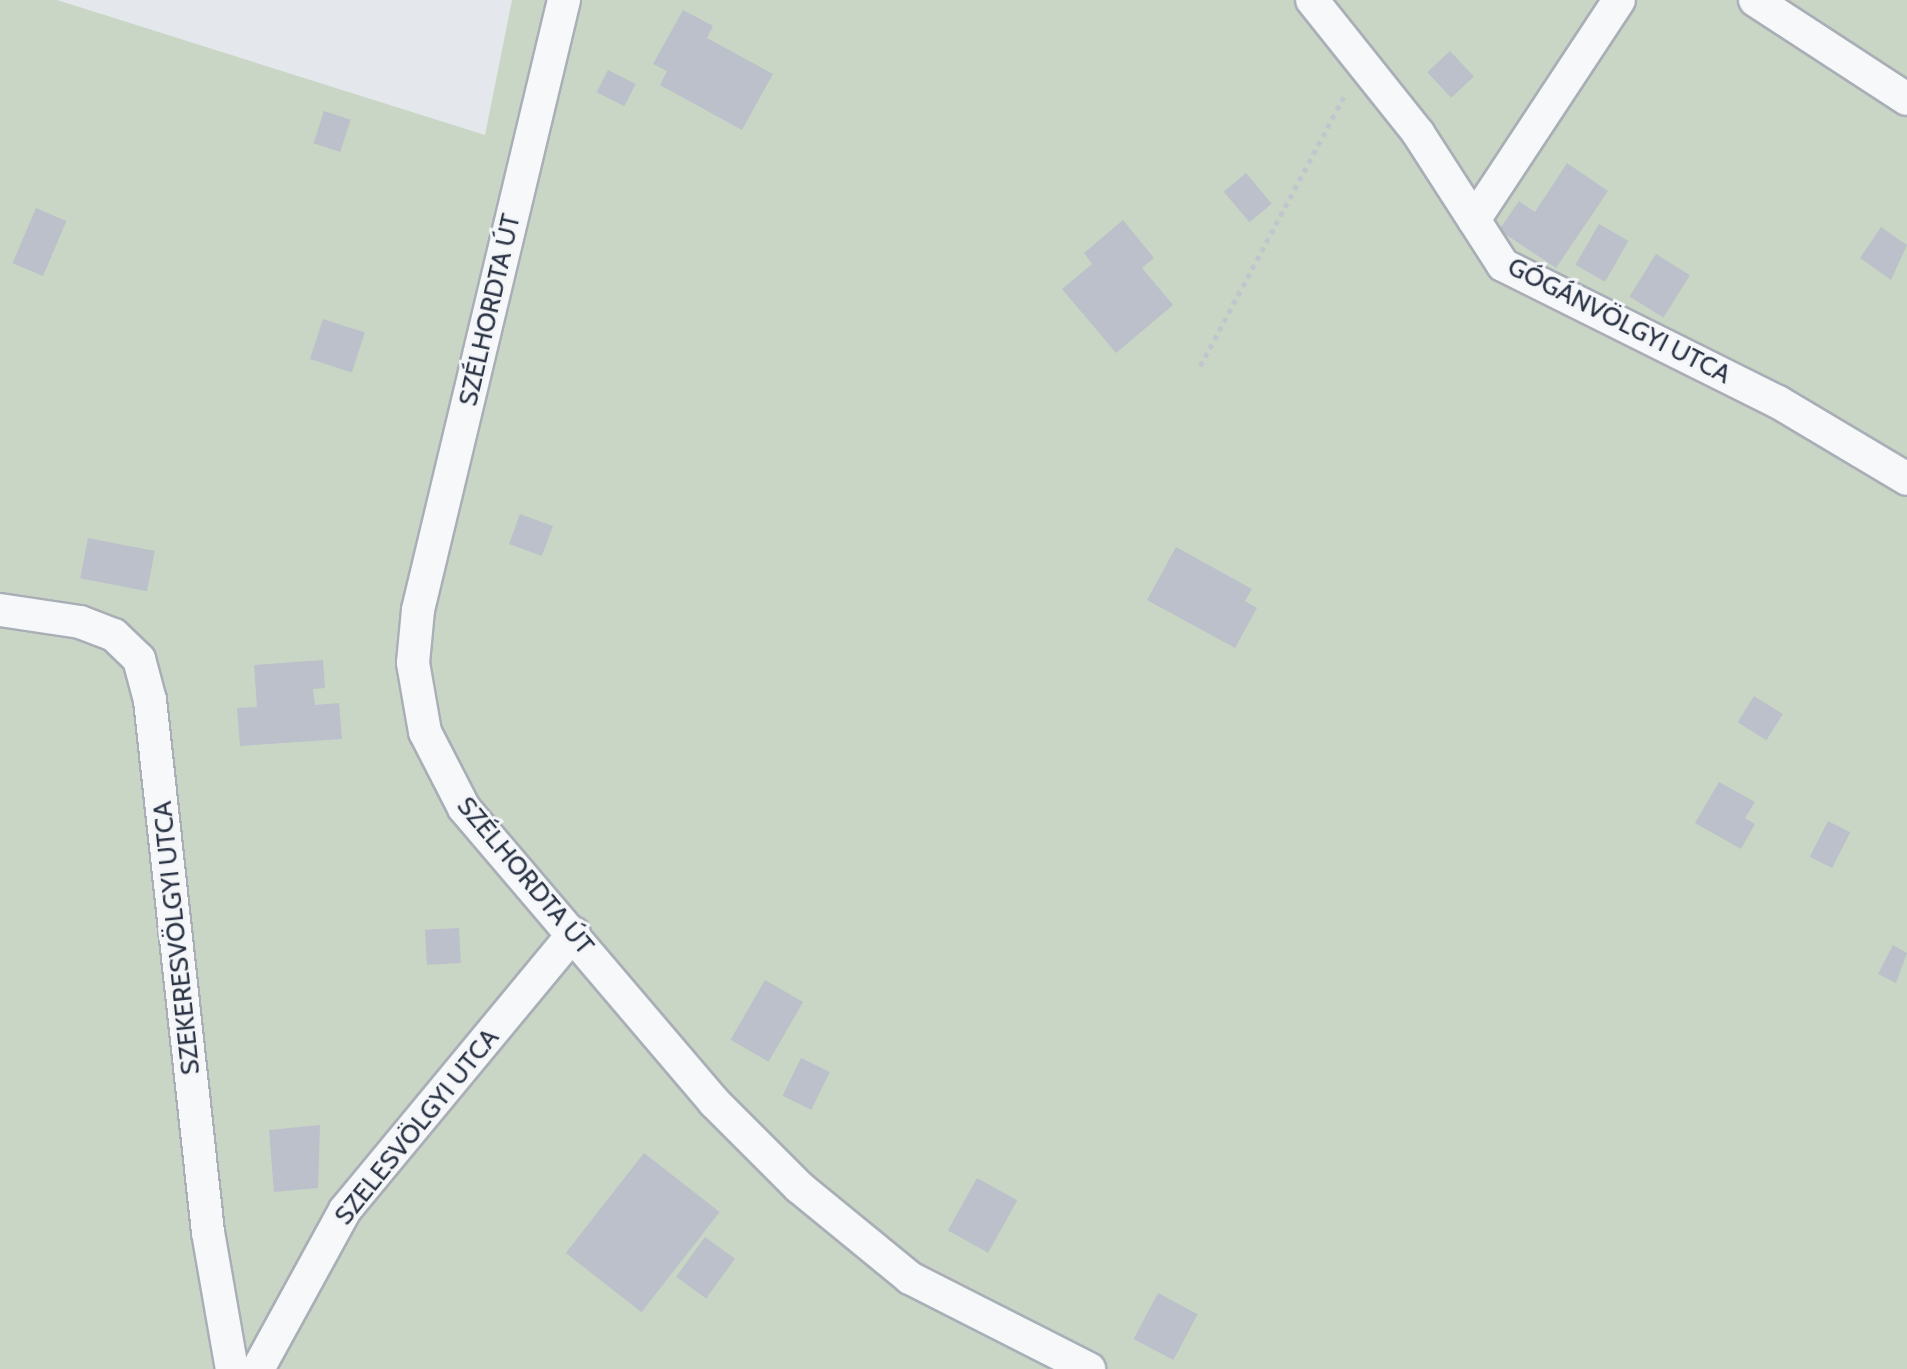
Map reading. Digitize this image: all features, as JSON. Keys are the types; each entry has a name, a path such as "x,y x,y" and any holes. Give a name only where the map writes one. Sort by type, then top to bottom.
{"street":[{"name":"SZÉLHORDTA ÚT","path":"564,0 427,573 413,663 425,732 464,808 574,933 714,1102 869,1250 910,1278 1089,1369"},
{"name":"GÓGÁNVÖLGYI UTCA","path":"1312,0 1365,62 1503,265 1524,278 1778,402 1907,479"},
{"path":"1474,220 1619,0"},
{"path":"1755,0 1907,99"},
{"name":"SZEKERESVÖLGYI UTCA","path":"0,610 80,622 114,635 139,659 150,701 208,1232 232,1369"},
{"name":"SZELESVÖLGYI UTCA","path":"258,1369 345,1210 574,933"}],"path":[{"path":"1200,366 1365,62"}],"green space":[{"path":"0,0 57,0 485,135 512,0 1907,0 1907,1369 0,1369"}],"building":[{"path":"683,10 713,26 707,38 773,74 742,130 660,85 667,71 653,64"},
{"path":"1450,51 1474,77 1451,98 1427,72"},
{"path":"608,70 636,84 624,106 597,92"},
{"path":"324,111 351,120 340,152 313,143"},
{"path":"1567,163 1608,191 1556,268 1499,230 1519,201 1535,212"},
{"path":"1246,173 1272,204 1249,222 1224,192"},
{"path":"36,208 66,221 43,276 13,263"},
{"path":"1123,220 1154,258 1142,268 1173,305 1116,353 1062,289 1092,264 1084,253"},
{"path":"1599,224 1628,241 1605,282 1576,265"},
{"path":"1881,227 1907,245 1891,280 1860,258"},
{"path":"1656,254 1690,275 1663,318 1630,296"},
{"path":"323,319 365,333 352,373 310,359"},
{"path":"520,514 553,526 542,556 509,544"},
{"path":"88,538 155,551 147,591 80,578"},
{"path":"1176,547 1252,589 1245,601 1257,608 1235,648 1147,600"},
{"path":"323,660 325,688 313,689 315,705 339,703 342,739 240,746 237,708 257,707 254,665"},
{"path":"1754,696 1783,714 1766,740 1738,722"},
{"path":"1719,782 1755,802 1745,818 1755,824 1741,849 1695,823"},
{"path":"1828,821 1850,832 1832,868 1810,857"},
{"path":"459,928 461,963 427,965 425,930"},
{"path":"1893,945 1907,953 1896,983 1878,974"},
{"path":"765,980 803,1002 769,1062 730,1040"},
{"path":"801,1058 830,1072 811,1110 783,1096"},
{"path":"320,1125 318,1188 274,1192 269,1130"},
{"path":"644,1153 720,1212 641,1312 566,1253"},
{"path":"977,1178 1017,1200 988,1253 948,1230"},
{"path":"705,1237 735,1259 706,1298 676,1277"},
{"path":"1158,1293 1198,1314 1173,1360 1134,1339"}]}
